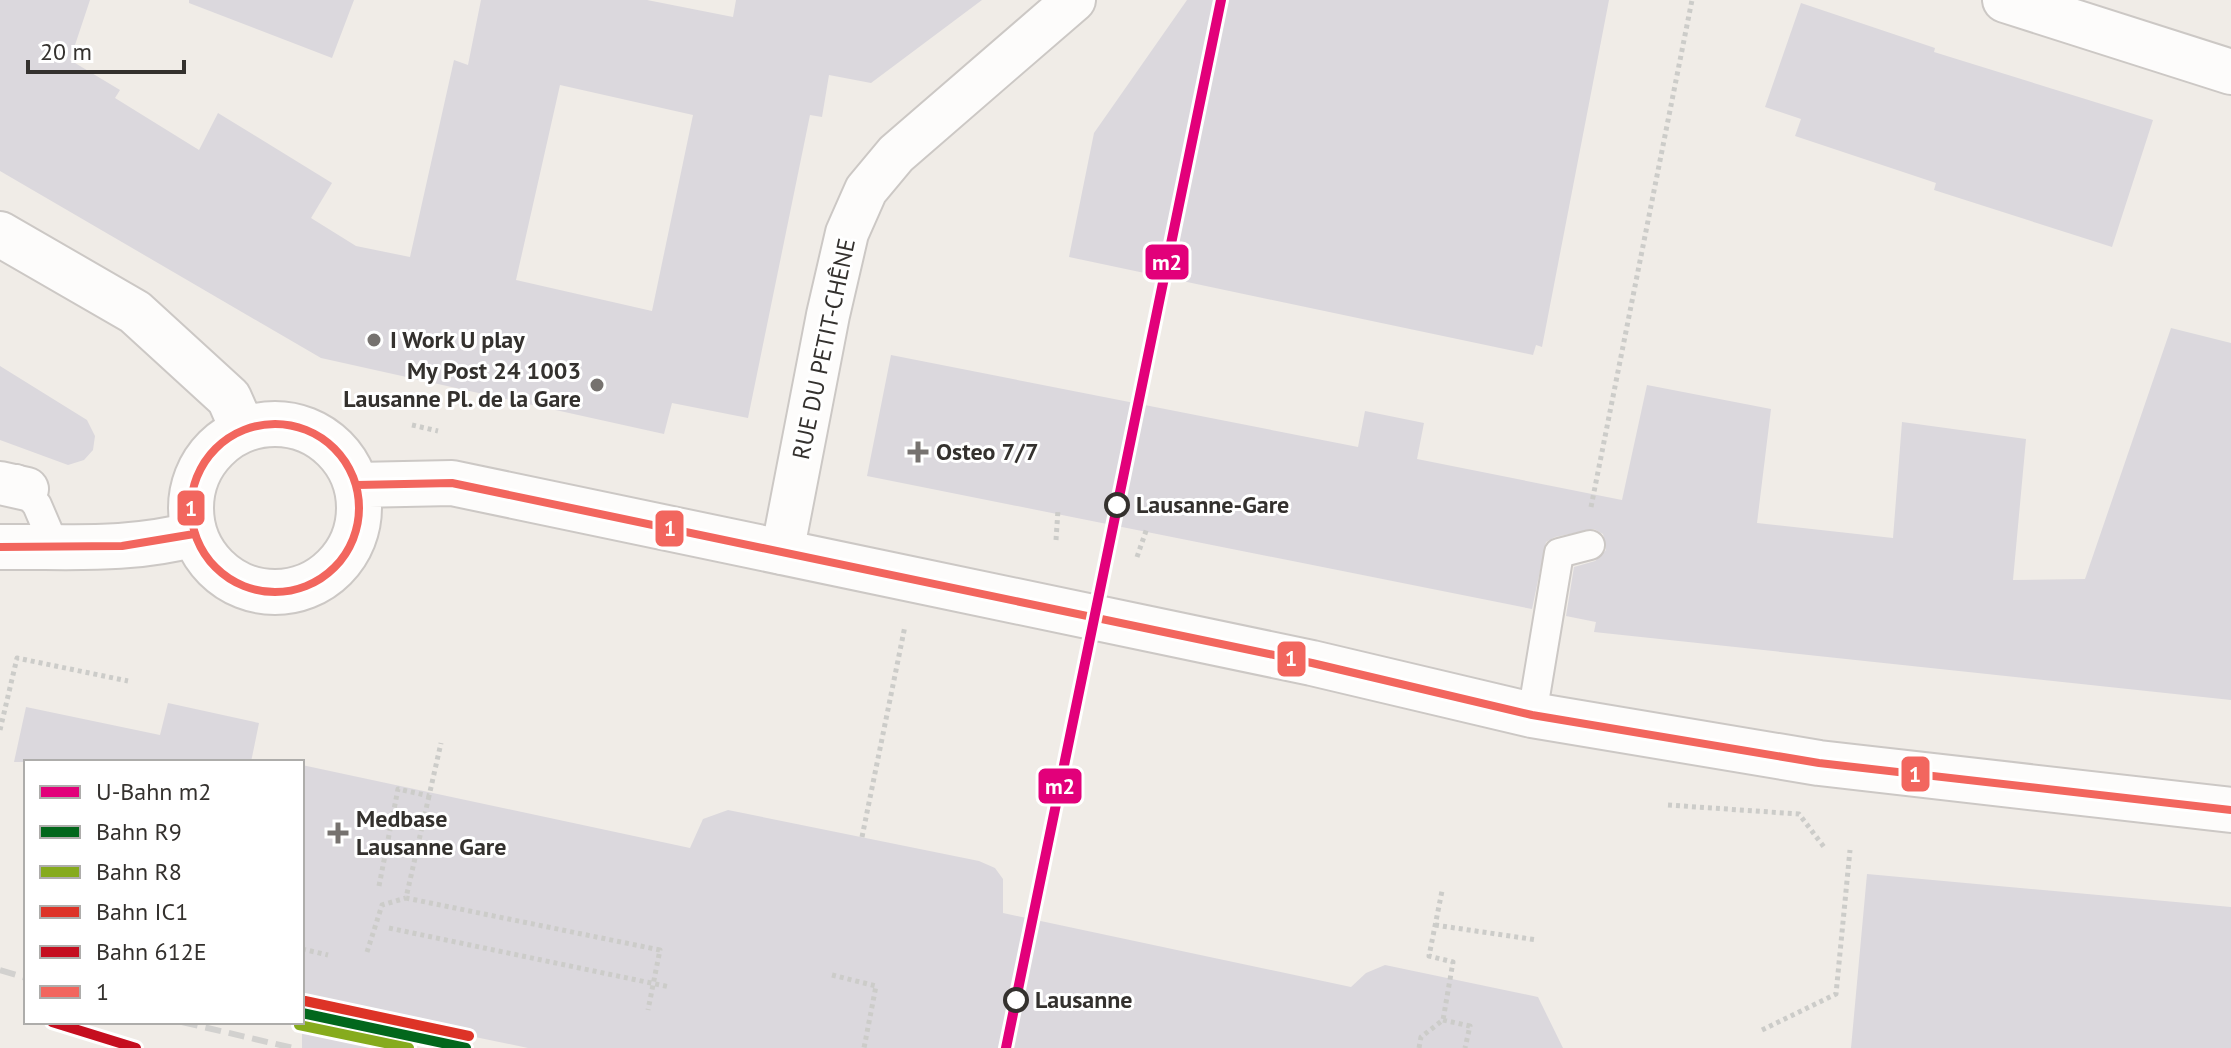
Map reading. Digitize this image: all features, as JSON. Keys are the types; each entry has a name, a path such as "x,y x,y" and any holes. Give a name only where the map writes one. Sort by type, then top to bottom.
{"main road":[{"path":"2005,0 2231,72"},
{"path":"0,234 135,312 229,398 243,430"},
{"path":"270,424 299,426 324,439 344,459 357,485 358,528 350,548 320,580 300,588 279,592 237,583 204,554 194,534 190,510 194,485 204,462 221,443 243,430 270,424"},
{"path":"357,485 452,483 1312,663 1532,715 1606,726 1675,741 1819,763 2231,810"},
{"path":"0,547 111,549 161,543 194,534"}],"street":[{"name":"RUE DU PETIT-CHÊNE","path":"782,553 828,315 847,233 866,190 896,154 1074,0"}],"lane":[{"path":"9,479 55,547"},
{"path":"1532,715 1559,553 1590,545"}],"path":[{"path":"1591,504 1692,0"},
{"path":"1056,540 1058,510"},
{"path":"1137,557 1147,528"},
{"path":"862,837 907,617"},
{"path":"0,730 17,658 128,681"},
{"path":"406,898 441,743"},
{"path":"379,886 398,789 429,796"},
{"path":"1668,805 1799,814 1824,847"},
{"path":"1762,1030 1836,994 1850,850"},
{"path":"1419,1048 1421,1037 1443,1020 1453,962 1429,956 1442,891"},
{"path":"367,952 382,905 406,898 660,950 648,1010"},
{"path":"1435,925 1537,940"},
{"path":"389,928 670,987"},
{"path":"304,949 328,955"},
{"path":"832,975 876,986 864,1048"},
{"path":"1443,1020 1470,1026 1465,1048"}],"building":[{"path":"0,0 90,0 70,60 120,90 115,98 199,150 218,113 332,183 311,218 356,246 410,257 454,60 468,65 481,0 647,0 733,17 736,0 982,0 871,83 829,75 822,117 810,115 748,418 672,403 664,434 321,358 0,171","holes":["560,85 693,115 652,311 516,280"]},
{"path":"189,0 354,0 332,58 189,3"},
{"path":"1187,0 1609,0 1542,347 1536,345 1533,355 1069,257 1094,133"},
{"path":"1801,3 1935,48 1934,52 2153,120 2112,247 1934,190 1936,183 1795,136 1801,119 1765,107"},
{"path":"2171,328 2231,343 2231,700 1594,632 1596,622 1566,616 1574,567 1595,561 1606,550 1603,534 1594,529 1555,537 1546,542 1532,609 867,476 891,355 1358,447 1365,411 1424,423 1417,459 1622,500 1647,385 1771,409 1757,523 1893,538 1902,422 2026,439 2013,580 2085,579"},
{"path":"0,366 87,420 95,436 93,450 84,460 68,465 0,440"},
{"path":"168,703 259,723 251,760 14,762 26,707 160,735"},
{"path":"304,765 690,848 703,819 728,810 979,861 995,868 1003,879 1003,913 1351,987 1366,973 1385,965 1538,997 1563,1048 528,1048 393,1020 390,1048 302,1048"},
{"path":"1867,874 2231,907 2231,1048 1851,1048"}],"railway":[{"path":"0,970 24,977"},
{"path":"191,1024 293,1048"}],"metro line":[{"name":"m2","path":"1006,1048 1221,0"}],"rail line":[{"name":"IC1","path":"305,1001 469,1036"},
{"name":"R9","path":"304,1013 466,1048"},
{"name":"612E","path":"58,1024 136,1048"},
{"name":"R8","path":"299,1025 409,1048"}],"transit line":[{"name":"1","path":"275,424 307,430 334,449 353,476 359,508 353,540 334,567 307,586 275,592 243,586 216,567 197,540 191,508 197,476 216,449 243,430 275,424"},
{"name":"1","path":"357,485 452,483 1312,663 1532,715 1819,763 2231,810"},
{"name":"1","path":"0,547 122,546 194,534"}],"place":[{"name":"I Work U play","path":"374,340"},
{"name":"My Post 24 1003 Lausanne Pl. de la Gare","path":"597,385"},
{"name":"Osteo 7/7","path":"918,452"},
{"name":"Lausanne-Gare","path":"1117,505"},
{"name":"Medbase Lausanne Gare","path":"338,833"},
{"name":"Lausanne","path":"1016,1000"}]}
